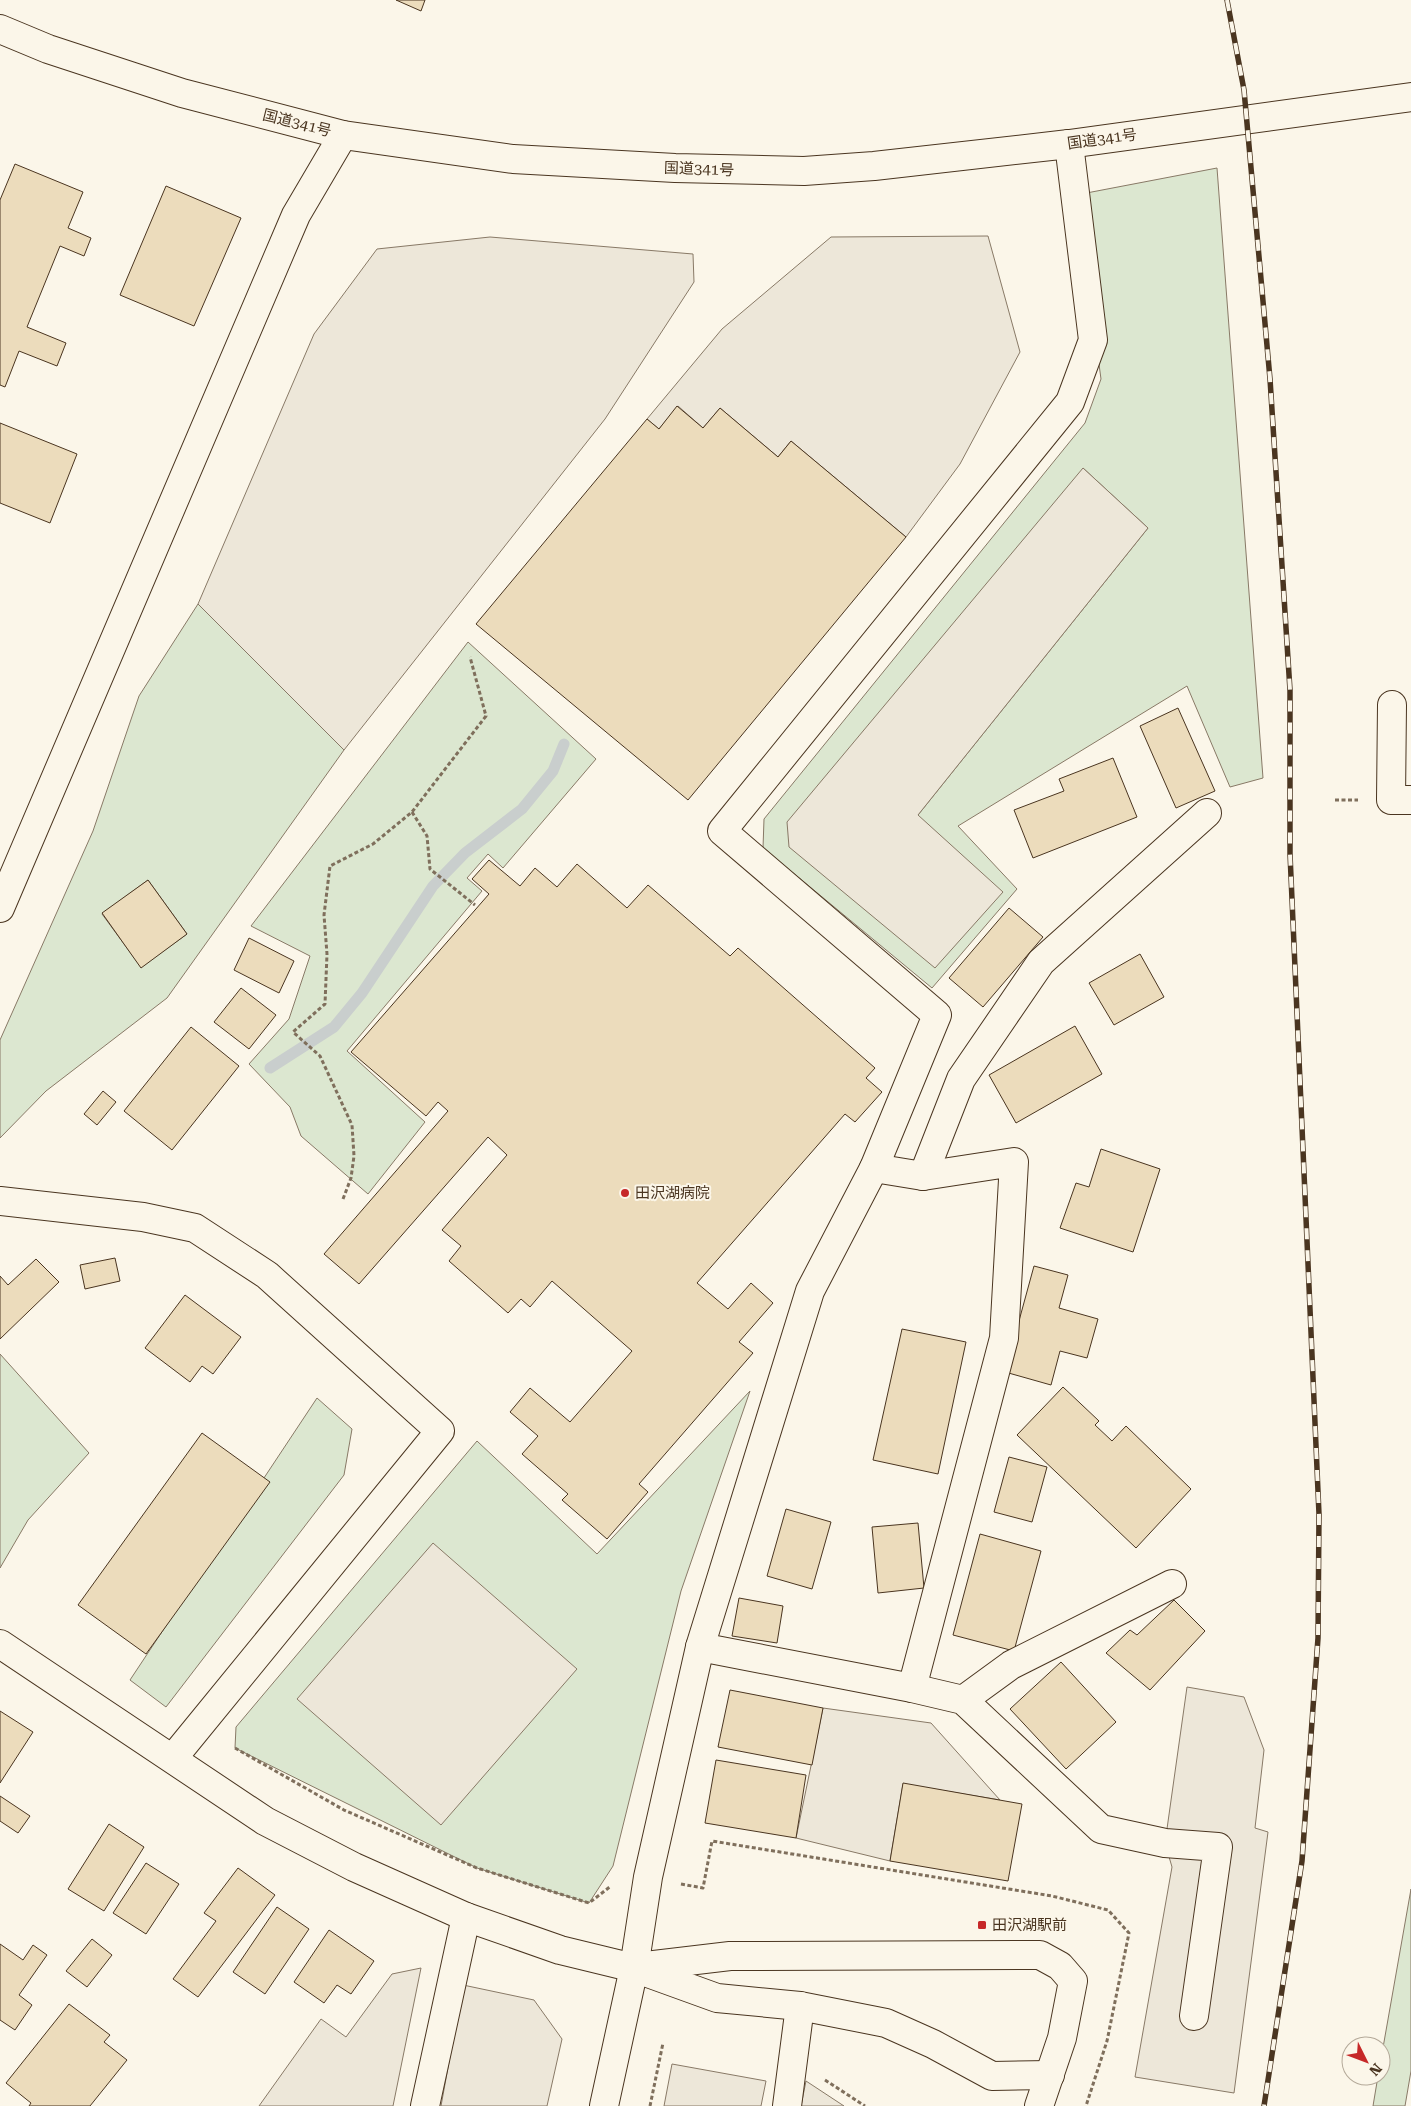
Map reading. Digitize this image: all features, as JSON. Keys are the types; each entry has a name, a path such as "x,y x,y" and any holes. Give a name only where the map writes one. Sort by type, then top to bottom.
{"main road":[{"name":"国道341号","path":"0,28 48,49 182,93 343,135 513,159 675,168 804,171 1070,144 1411,97"},
{"path":"0,908 296,215 343,135"},
{"path":"604,2106 634,1968 648,1877 700,1647 810,1291 874,1168 937,1015 722,831 1070,402 1093,340 1070,144"},
{"path":"1392,705 1391,800 1411,800"},
{"path":"923,1176 961,1079 1041,962 1207,813"},
{"path":"874,1168 923,1176 1014,1162 1004,1338 912,1688"},
{"path":"0,1201 143,1217 195,1228 266,1276 440,1431 173,1758"},
{"path":"963,1700 1011,1665 1172,1584"},
{"path":"0,1644 265,1821 354,1868 466,1917 560,1950 634,1968 717,1998 800,2006 886,2023 933,2044 992,2076 1050,2075"},
{"path":"700,1647 912,1688 963,1700 1100,1828 1165,1843 1218,1846 1194,2016"},
{"path":"425,2106 466,1917"},
{"path":"634,1968 730,1956 1040,1955 1060,1966 1073,1981 1062,2038 1040,2106"},
{"path":"786,2106 800,2006"}],"path":[{"path":"343,1200 351,1178 354,1156 352,1125 320,1056 293,1032 325,1004 327,954 324,915 330,866 373,844 412,812 486,716 470,656"},
{"path":"412,812 427,836 430,869 475,905"},
{"path":"235,1748 344,1810 477,1868 590,1903 624,1876 648,1877 703,1888 712,1841 1052,1896 1108,1910 1129,1933 1106,2040 1086,2106"},
{"path":"650,2106 663,2043"},
{"path":"820,2076 866,2106"}],"green space":[{"path":"1217,168 1263,778 1230,787 1187,686 958,826 1017,889 932,988 763,848 764,819 1085,423 1101,379 1076,195","holes":["1083,468 1148,528 918,815"]},
{"path":"198,604 344,750 167,998 46,1091 0,1138 0,1040 93,831 139,696","holes":["148,880 187,934 141,967 102,914"]},
{"path":"468,642 596,759 503,868 488,854 467,878 482,891 347,1051 425,1122 368,1194 301,1136 290,1107 249,1064 289,1019 310,956 251,926"},
{"path":"0,1354 89,1453 28,1520 0,1568"},
{"path":"750,1391 681,1591 613,1866 589,1903 477,1868 235,1748 236,1727 477,1441 597,1554"},
{"path":"317,1398 352,1429 344,1475 166,1707 130,1680"},
{"path":"1411,1889 1411,2071 1405,2106 1373,2106 1376,2086 1391,2086 1391,2036 1385,2036"}],"shaded area":[{"path":"988,236 1020,352 960,464 906,537 791,441 778,457 720,408 703,428 678,406 659,429 647,419 722,329 831,237"},
{"path":"490,237 693,254 694,282 605,419 344,750 198,604 314,334 377,249"},
{"path":"1083,468 1148,528 918,815 1003,892 935,968 789,847 787,822"},
{"path":"433,1543 577,1669 441,1825 297,1699"},
{"path":"1187,1687 1244,1697 1264,1750 1255,1828 1268,1832 1234,2093 1135,2077 1172,1867 1165,1843"},
{"path":"823,1708 931,1723 1000,1800 903,1784 890,1861 796,1838"},
{"path":"421,1968 393,2106 259,2106 321,2019 346,2037 392,1974"},
{"path":"463,1985 534,2000 562,2039 547,2106 441,2106"},
{"path":"672,2064 766,2081 761,2106 664,2106"},
{"path":"806,2081 844,2106 801,2106"}],"building":[{"path":"396,0 425,0 421,11"},
{"path":"15,164 83,192 68,228 91,238 84,256 60,246 27,327 66,343 57,366 19,351 5,387 0,385 0,200"},
{"path":"166,186 241,218 194,326 120,295"},
{"path":"677,406 703,428 720,408 778,457 791,441 906,537 688,800 476,624 647,419 659,429"},
{"path":"0,423 77,454 50,523 0,503"},
{"path":"1178,708 1215,791 1176,808 1140,726"},
{"path":"1113,758 1137,817 1033,858 1014,810 1064,791 1059,779"},
{"name":"田沢湖病院","path":"489,860 520,886 535,868 557,887 577,864 627,908 648,885 730,956 738,948 875,1068 866,1078 882,1092 855,1122 845,1114 697,1283 728,1309 751,1283 773,1303 739,1342 753,1353 639,1484 648,1492 607,1539 562,1500 568,1494 522,1454 538,1436 510,1412 530,1388 570,1422 632,1351 552,1281 530,1307 521,1299 508,1313 449,1261 461,1246 442,1230 507,1155 488,1137 359,1284 324,1254 448,1111 438,1102 426,1116 351,1052 489,894 472,879"},
{"path":"148,880 187,934 141,968 102,913"},
{"path":"1009,908 1043,937 983,1007 949,978"},
{"path":"249,938 294,961 279,993 234,970"},
{"path":"1140,954 1164,997 1114,1025 1089,983"},
{"path":"241,988 276,1015 249,1049 214,1022"},
{"path":"1075,1026 1102,1074 1016,1123 989,1075"},
{"path":"191,1027 239,1066 172,1150 124,1111"},
{"path":"103,1091 116,1102 97,1125 84,1114"},
{"path":"1101,1149 1160,1169 1133,1252 1060,1228 1076,1183 1089,1187"},
{"path":"115,1258 120,1281 85,1289 80,1265"},
{"path":"36,1259 59,1282 0,1339 0,1276 8,1285"},
{"path":"1034,1266 1068,1275 1059,1308 1098,1319 1087,1358 1060,1351 1051,1385 1005,1372"},
{"path":"185,1295 241,1337 213,1374 202,1366 190,1382 145,1348"},
{"path":"902,1329 966,1342 938,1474 873,1460"},
{"path":"1063,1387 1099,1421 1095,1425 1112,1441 1126,1426 1191,1489 1136,1548 1017,1435"},
{"path":"202,1433 270,1482 146,1654 78,1605"},
{"path":"1009,1457 1047,1467 1032,1522 994,1512"},
{"path":"786,1509 831,1522 812,1589 767,1576"},
{"path":"918,1523 924,1588 878,1593 872,1527"},
{"path":"980,1534 1041,1551 1014,1651 953,1635"},
{"path":"739,1598 783,1606 777,1643 732,1636"},
{"path":"1174,1600 1205,1631 1150,1690 1106,1653 1130,1630 1137,1635"},
{"path":"1061,1662 1116,1722 1066,1769 1010,1709"},
{"path":"730,1690 823,1708 812,1765 718,1747"},
{"path":"0,1711 33,1732 0,1783"},
{"path":"716,1760 806,1775 796,1838 705,1823"},
{"path":"903,1783 1022,1804 1008,1881 890,1861"},
{"path":"0,1796 30,1816 18,1833 0,1821"},
{"path":"109,1824 144,1847 104,1911 68,1889"},
{"path":"146,1863 179,1884 146,1934 113,1913"},
{"path":"238,1868 275,1895 198,1997 173,1979 216,1921 204,1913"},
{"path":"277,1907 309,1929 265,1994 233,1972"},
{"path":"329,1930 374,1961 351,1994 337,1985 324,2003 294,1982"},
{"path":"92,1939 112,1955 87,1987 66,1971"},
{"path":"0,1944 23,1960 33,1945 47,1955 19,1995 32,2005 15,2030 0,2020"},
{"path":"69,2004 110,2035 104,2042 127,2060 90,2106 29,2106 31,2103 6,2083"}],"waterway":[{"path":"270,1068 334,1027 362,993 433,886 465,853 522,809 553,771 564,744"}],"railway":[{"path":"1227,0 1244,90 1270,379 1290,690 1290,854 1319,1514 1318,1638 1302,1861 1264,2106"}],"place":[{"name":"田沢湖病院","path":"625,1193"},
{"name":"田沢湖駅前","path":"982,1925"}]}
